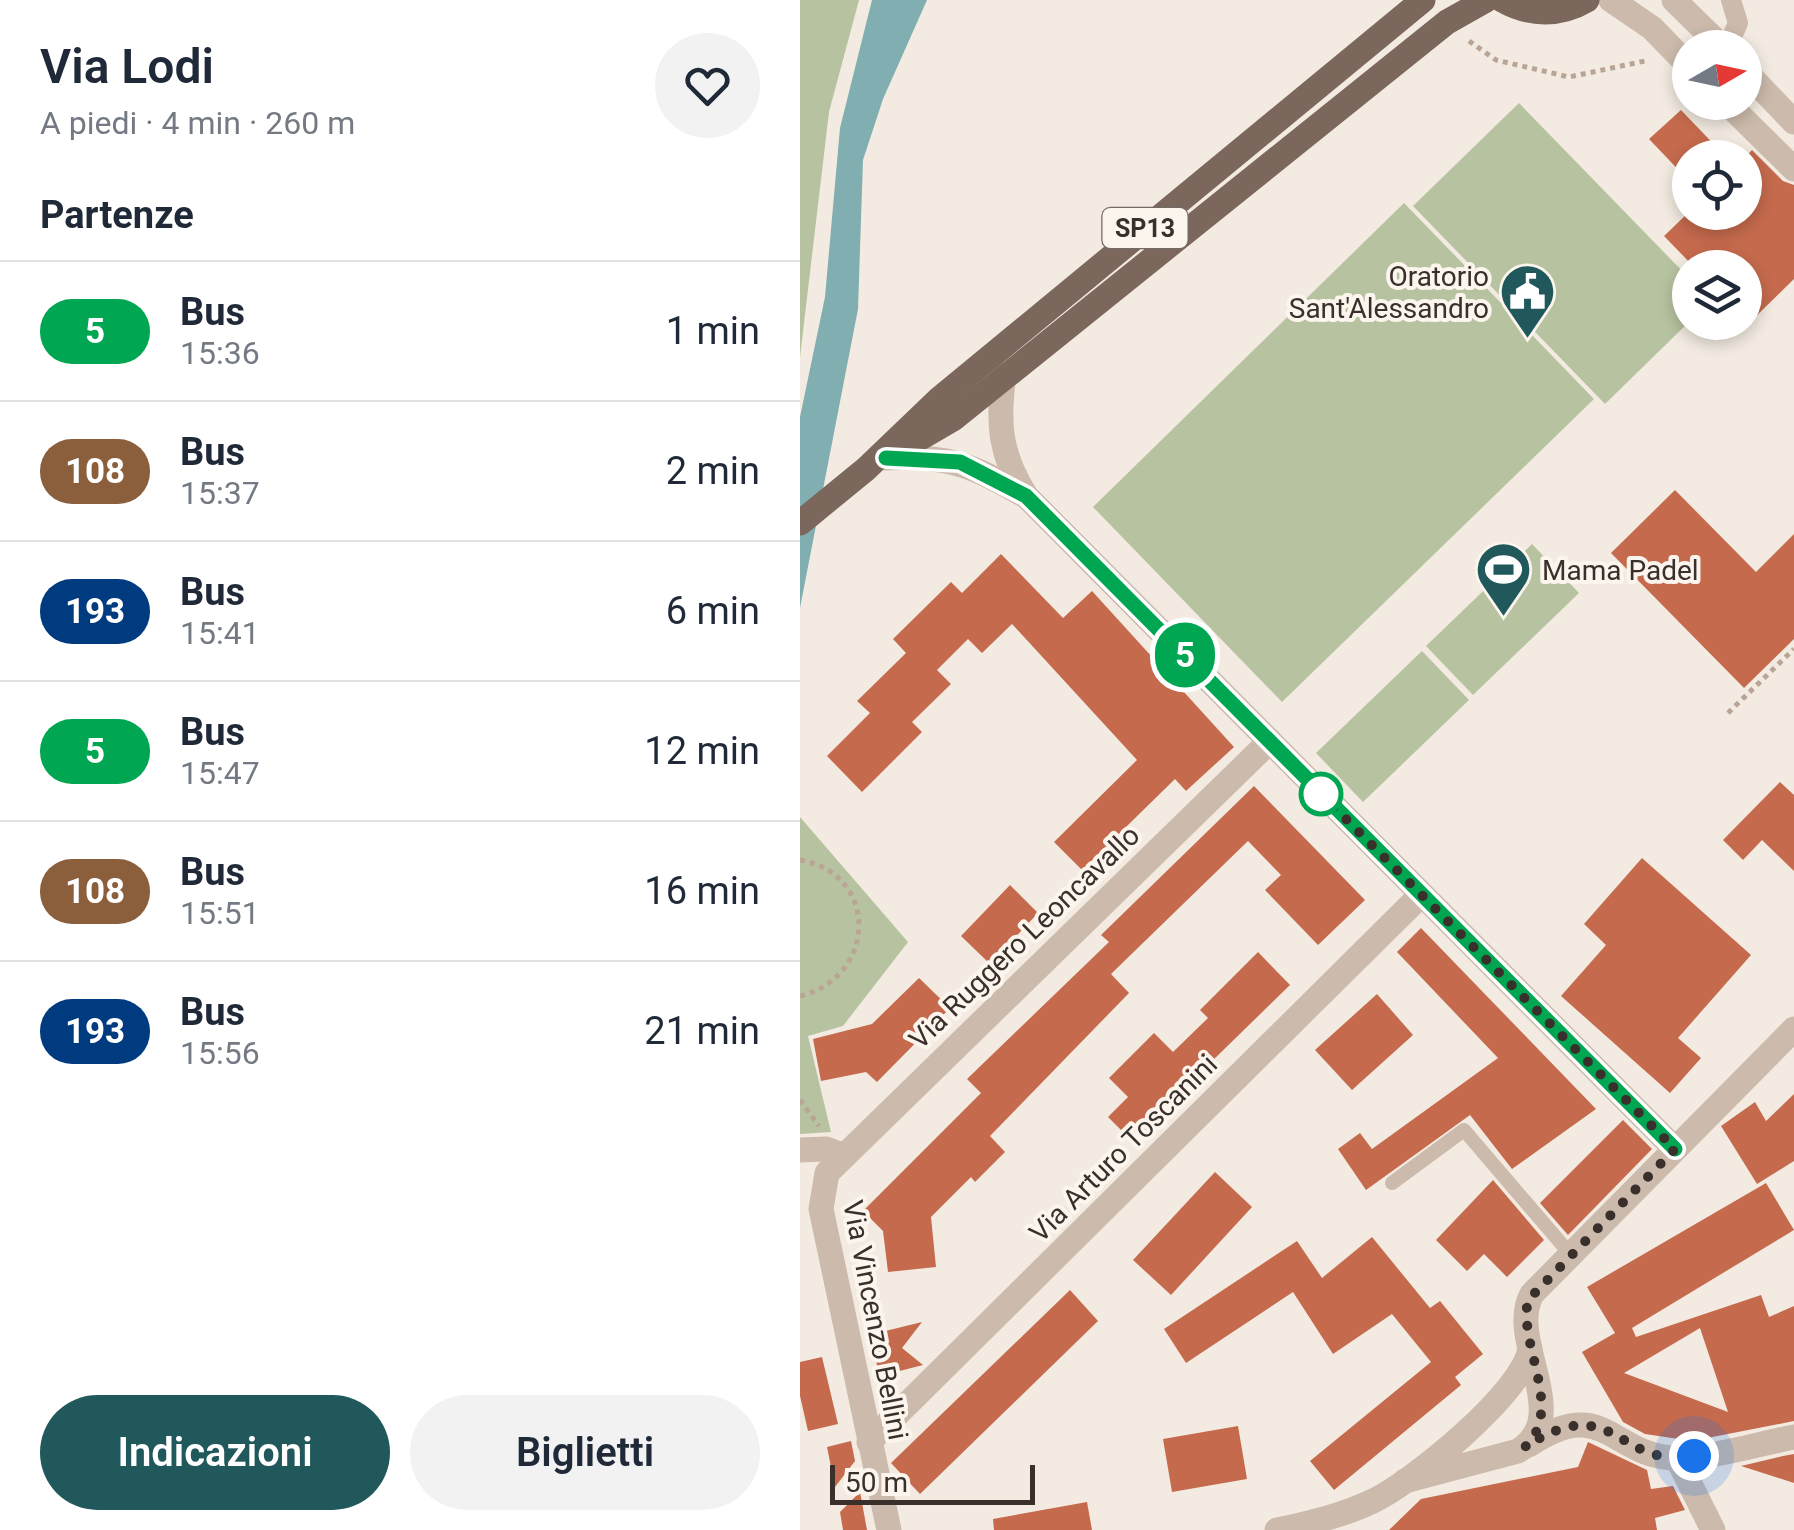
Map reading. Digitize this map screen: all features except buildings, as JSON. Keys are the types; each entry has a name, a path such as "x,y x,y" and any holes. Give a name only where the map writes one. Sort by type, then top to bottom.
{"main road":[{"name":"SP13","path":"800,523 875,463 953,388 1422,0"},
{"name":"SP13","path":"875,463 953,418 1446,22 1486,0"},
{"path":"1502,0 1540,12 1563,10 1588,0"}],"street":[{"path":"1611,0 1672,48"},
{"path":"1674,0 1706,30"},
{"path":"1730,0 1738,23 1731,30"},
{"path":"1665,41 1672,41"},
{"path":"1762,88 1794,122"},
{"path":"1744,120 1794,169"},
{"path":"1004,375 999,412 1001,444 1006,464 1026,496 1675,1149"},
{"path":"875,463 960,462 1026,496"},
{"name":"Via Ruggero Leoncavallo","path":"812,1184 1270,741"},
{"name":"Via Arturo Toscanini","path":"869,1442 1420,896"},
{"path":"1519,1450 1534,1431 1528,1410 1507,1400 1490,1407 1481,1422 1484,1439 1496,1451 1519,1450 1536,1433 1540,1415 1528,1300 1794,1030"},
{"path":"800,1150 826,1149 842,1155"},
{"name":"Via Vincenzo Bellini","path":"812,1184 822,1209 889,1530"},
{"path":"1276,1530 1340,1522 1405,1481 1517,1379 1530,1348"},
{"path":"1405,1481 1519,1450 1554,1428 1584,1423 1656,1454 1677,1458 1794,1437"},
{"path":"1677,1458 1713,1530"}],"lane":[{"path":"1392,1183 1464,1130 1571,1255"}],"path":[{"path":"1469,41 1496,60 1529,71 1570,77 1643,59 1656,69"},
{"path":"1728,714 1794,649"},
{"path":"800,860 821,866 840,880 859,920 857,946 846,968 828,986 800,996"}],"green space":[{"path":"800,0 859,0 829,112 800,357"},
{"path":"1519,103 1672,260 1672,339 1605,404 1413,206"},
{"path":"1404,203 1594,399 1282,702 1093,507"},
{"name":"Mama Padel","path":"1532,544 1579,593 1473,695 1426,646"},
{"path":"1422,651 1469,700 1363,802 1316,753"},
{"path":"800,817 908,942 843,1026 808,1036 831,1132 800,1134"}],"water":[{"path":"872,0 927,0 883,99 863,160 858,309 800,608 800,417 825,297 840,128"}],"bus line":[{"name":"5","path":"886,458 922,456 960,462 1026,496 1675,1149"}],"place":[{"name":"Oratorio Sant'Alessandro","path":"1528,341"},
{"name":"Mama Padel","path":"1503,619"}],"route":[{"path":"1321,794 1675,1149 1528,1300 1526,1316 1538,1382 1540,1422 1525,1447 1554,1428 1584,1423 1656,1454 1694,1456"}]}
